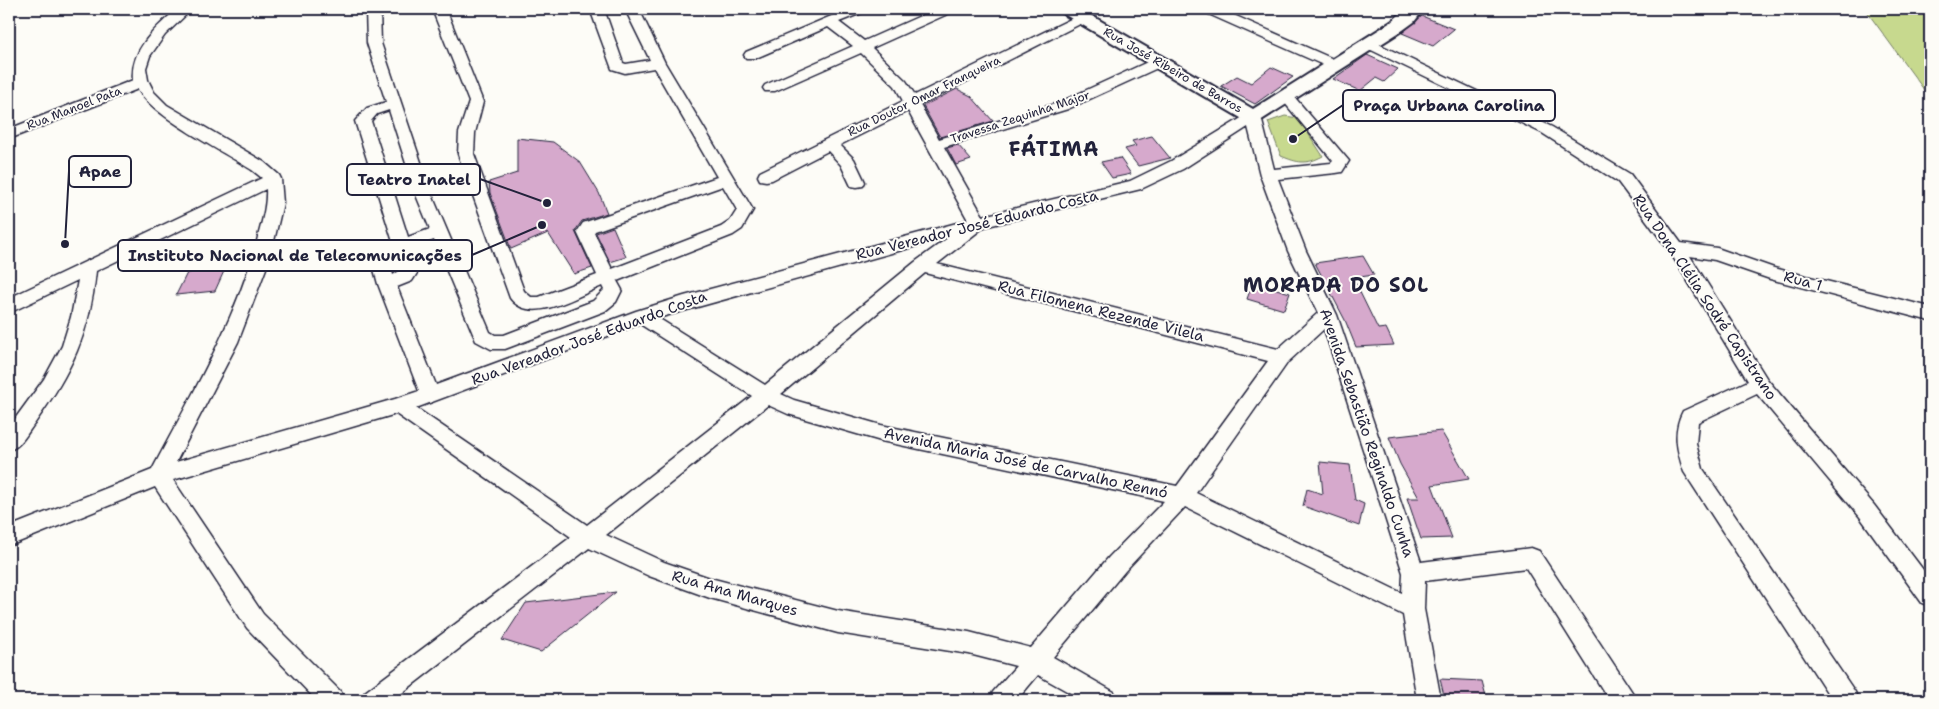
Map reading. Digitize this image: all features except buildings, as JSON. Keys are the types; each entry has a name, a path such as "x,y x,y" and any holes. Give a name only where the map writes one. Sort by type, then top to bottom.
{"main road":[{"path":"1253,117 1397,26 1408,18 1415,9"},
{"name":"Rua José Ribeiro de Barros","path":"1075,13 1253,117"}],"street":[{"path":"185,9 161,30 141,55 138,70 140,83 151,99 162,108 250,161 273,179 275,203 261,258 229,342 159,476 255,621 332,700"},
{"path":"373,9 374,43 424,195 483,336 491,342 505,342 599,306 612,294 613,290 585,232 587,229 727,180"},
{"path":"438,9 476,102 466,129 464,143 466,154 516,293 522,301 528,304 540,304 727,232 736,225 745,210 658,63 632,11 599,14 619,68 634,68 658,63"},
{"path":"751,55 859,9"},
{"path":"770,88 947,9"},
{"path":"1209,9 1335,65"},
{"name":"Rua Doutor Omar Franqueira","path":"766,176 911,102 1075,13"},
{"path":"374,700 588,537 766,395 921,266 978,223 902,84 863,47 830,22"},
{"name":"Rua Dona Clélia Sodré Capistrano","path":"1368,43 1547,130 1624,178 1676,248 1760,384 1867,511 1930,596"},
{"name":"Travessa Zequinha Major","path":"935,145 1063,106 1160,62"},
{"name":"Rua Manoel Pata","path":"9,134 140,83"},
{"path":"1268,175 1336,168 1341,161 1286,96"},
{"path":"387,284 406,277 410,270 363,121 364,117 372,111 394,105"},
{"name":"Avenida Sebastião Reginaldo Cunha","path":"1253,117 1268,175 1297,251 1328,315 1414,573 1413,609 1429,700"},
{"name":"Rua Vereador José Eduardo Costa","path":"9,537 159,476 399,406 642,316 737,287 978,223 1134,185 1177,166 1253,117"},
{"path":"829,143 848,163 857,182"},
{"path":"9,306 273,179"},
{"path":"430,395 387,284 380,255 386,250 440,232"},
{"name":"Rua 1","path":"1676,248 1717,254 1770,273 1930,314"},
{"name":"Rua Filomena Rezende Vilela","path":"921,266 1281,356"},
{"path":"9,442 44,395 71,346 83,306 88,268"},
{"path":"1002,700 1117,564 1182,496 1281,356 1328,315"},
{"name":"Avenida Maria José de Carvalho Rennó","path":"642,316 766,395 788,406 882,433 1182,496 1413,609"},
{"path":"1760,384 1690,416 1685,439 1694,472 1846,700"},
{"name":"Rua Ana Marques","path":"399,406 588,537 657,569 710,588 838,622 969,643 1035,660 1104,700"},
{"path":"1414,573 1532,558 1623,700"}],"green space":[{"path":"1865,9 1930,9 1930,98"},
{"path":"1285,116 1298,118 1323,156 1312,161 1302,162 1281,156 1268,122"}],"place":[{"name":"Praça Urbana Carolina","path":"1293,139"},
{"name":"Teatro Inatel","path":"547,203"},
{"name":"Instituto Nacional de Telecomunicações","path":"542,225"},
{"name":"Apae","path":"65,244"}],"district":[{"name":"FÁTIMA","path":"1054,149"},
{"name":"MORADA DO SOL","path":"1336,285"}]}
